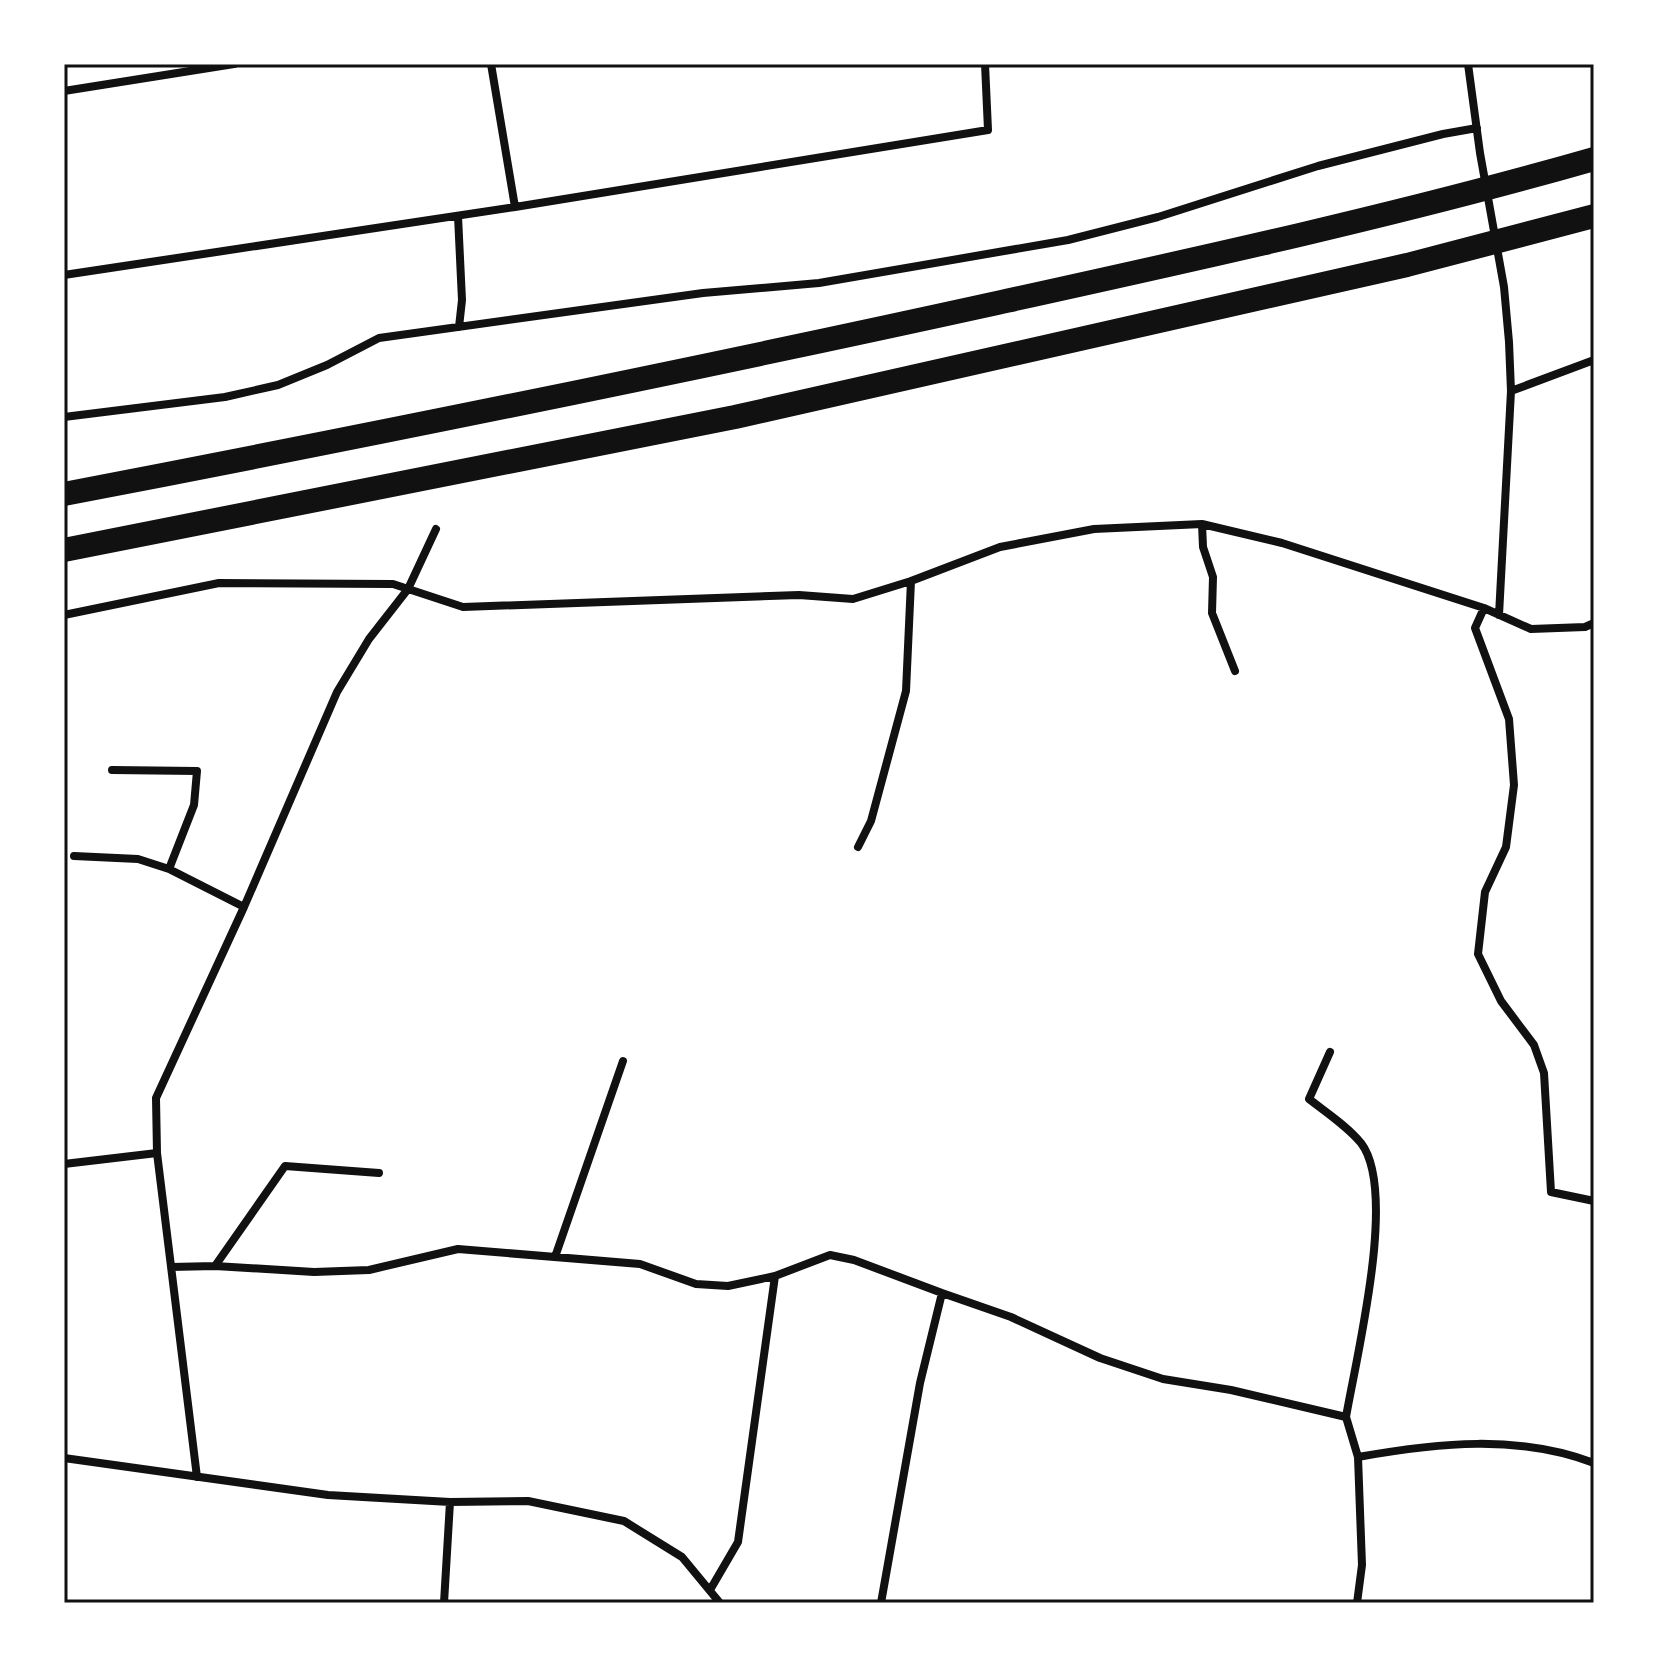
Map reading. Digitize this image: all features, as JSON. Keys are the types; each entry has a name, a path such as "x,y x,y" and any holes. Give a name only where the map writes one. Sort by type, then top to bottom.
{"highway":[{"path":"64,494 723,363 1165,266 1594,159"},
{"path":"64,550 735,417 1407,265 1591,217"}],"street":[{"path":"64,91 234,64"},
{"path":"491,64 515,207"},
{"path":"64,275 458,216 988,130 985,64"},
{"path":"1468,64 1504,287 1511,391 1499,615"},
{"path":"64,417 225,397 278,385 327,365 379,338 703,293 819,283 1068,240 1158,217 1318,166 1477,128"},
{"path":"458,216 462,300 459,327"},
{"path":"1511,391 1594,360"},
{"path":"64,615 219,583 393,584 463,607 799,595 853,599 1000,547 1094,529 1202,524 1282,543 1484,608 1531,629 1585,627 1594,623"},
{"path":"1202,524 1203,547 1213,577 1212,613 1235,671"},
{"path":"197,1477 157,1153 156,1098 244,907 337,692 369,639 408,589 436,529"},
{"path":"858,847 871,821 906,691 911,581"},
{"path":"1484,608 1475,628 1509,719 1514,785 1506,847 1485,892 1478,954 1501,1001 1534,1045 1544,1073 1551,1192 1594,1201"},
{"path":"112,770 197,771 194,805 169,869"},
{"path":"74,856 138,859 169,869 244,907"},
{"path":"1330,1052 1309,1099 1363,1145 1374,1179 1376,1229 1372,1273 1346,1417 1358,1457 1362,1565 1357,1603"},
{"path":"555,1257 623,1061"},
{"path":"64,1164 157,1153"},
{"path":"215,1266 285,1166 379,1173"},
{"path":"171,1267 215,1266 314,1272 369,1270 458,1249 640,1264 696,1284 728,1286 775,1276 830,1255 854,1260 1011,1317 1100,1358 1163,1379 1231,1390 1346,1417"},
{"path":"710,1590 738,1542 775,1276"},
{"path":"881,1603 920,1383 942,1293"},
{"path":"1358,1457 1451,1445 1505,1444 1552,1450 1594,1463"},
{"path":"64,1458 328,1495 450,1502 528,1501 624,1521 682,1557 720,1603"},
{"path":"444,1603 450,1502"}]}
